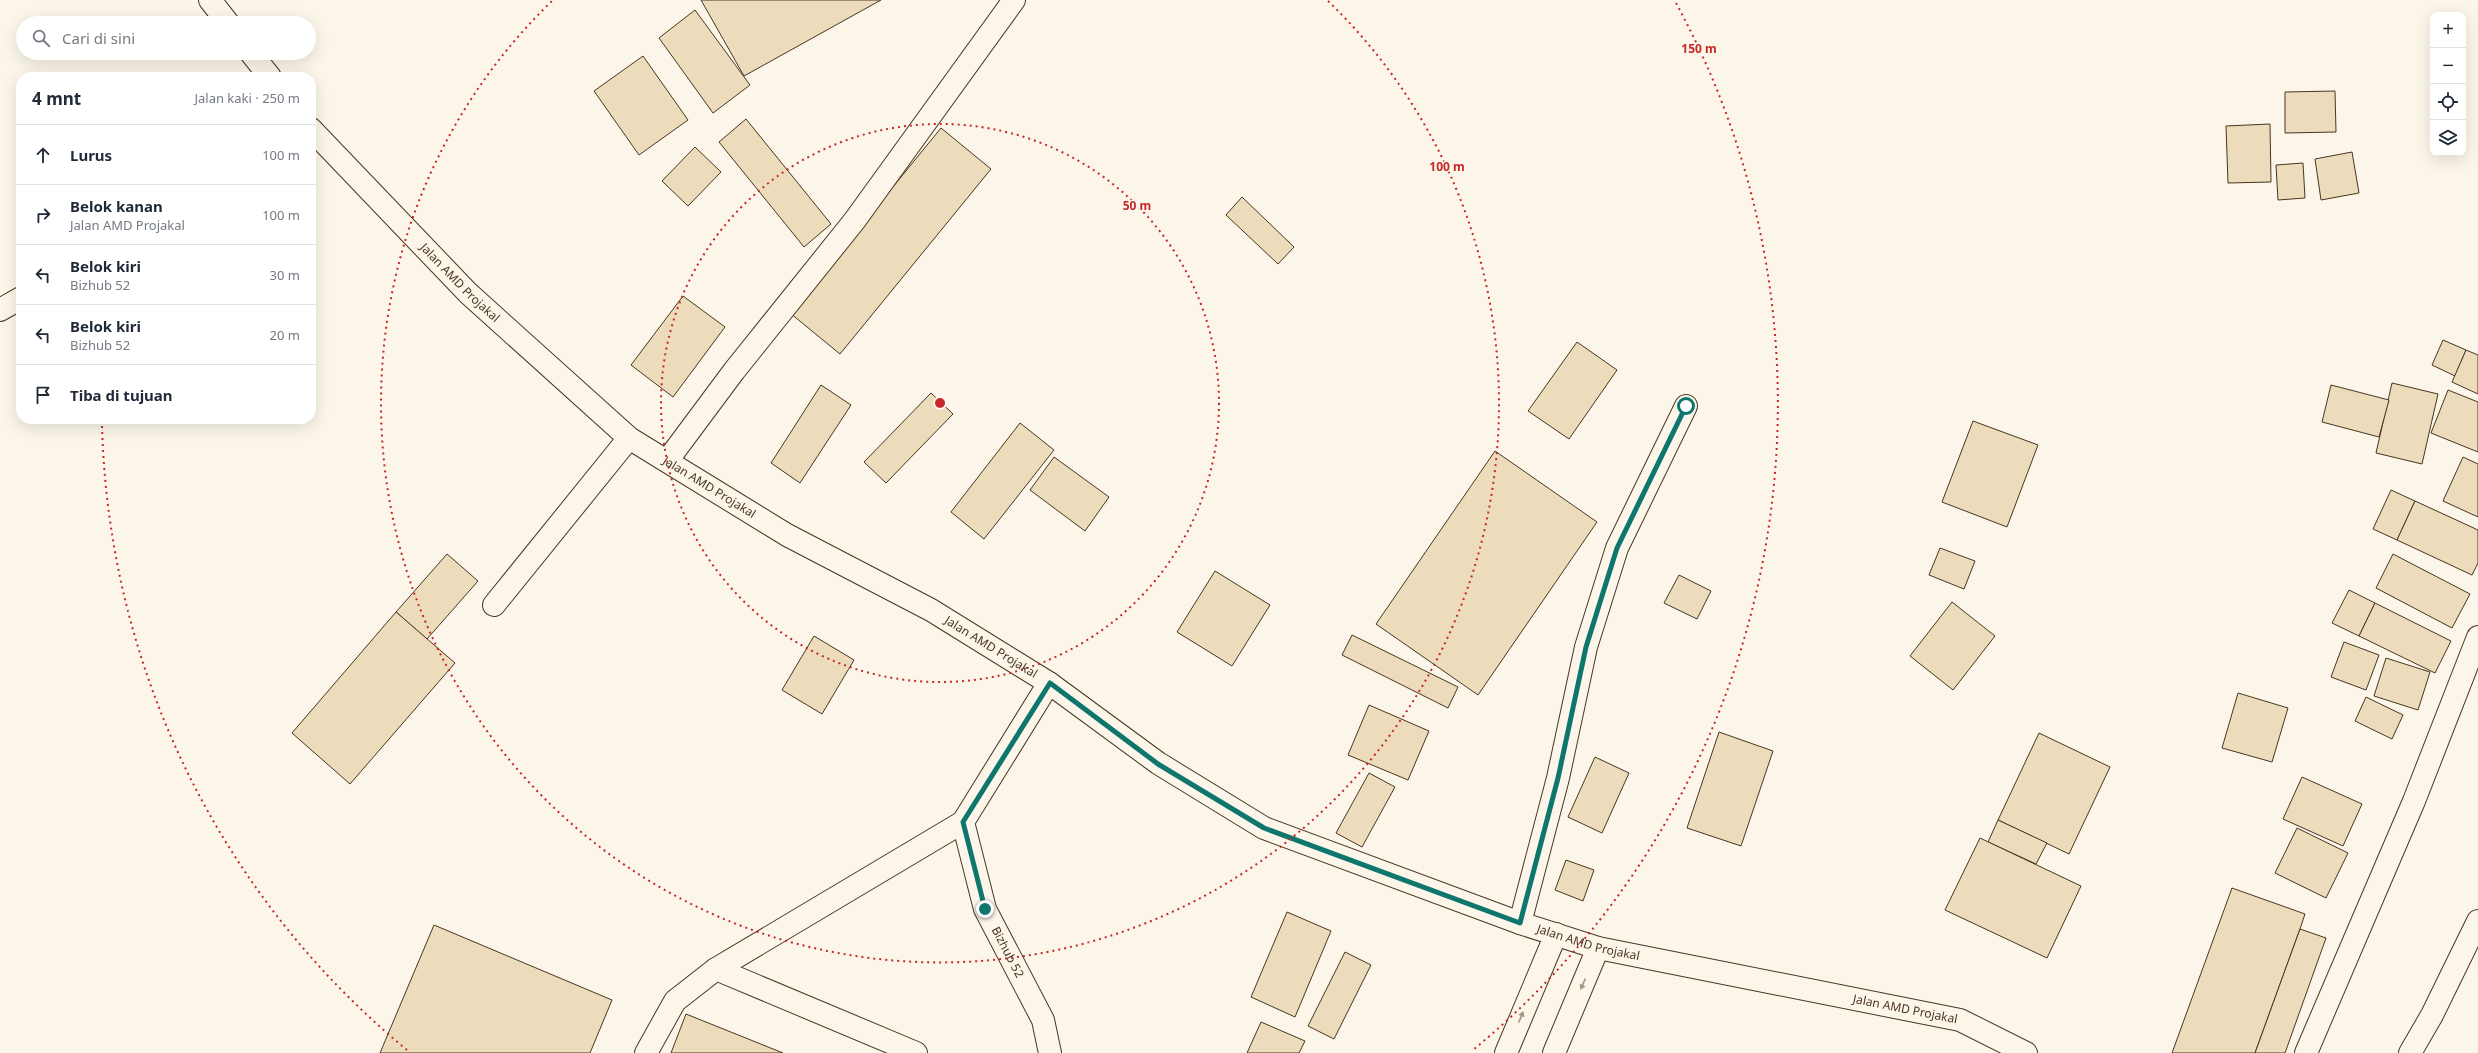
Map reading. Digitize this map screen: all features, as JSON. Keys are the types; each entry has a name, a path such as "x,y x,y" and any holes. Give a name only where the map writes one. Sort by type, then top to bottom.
{"main road":[{"path":"210,0 223,16"},
{"path":"667,461 734,371 855,220 1014,0"},
{"path":"257,60 266,72"},
{"name":"Jalan AMD Projakal","path":"316,141 468,293 629,438 787,535 931,610 1050,683 1158,764 1264,828 1520,923 1598,948 1960,1020 2026,1053"},
{"path":"0,310 16,301"},
{"path":"1520,923 1558,778 1586,647 1617,548 1686,406"},
{"path":"494,605 629,438"},
{"path":"2306,1053 2414,801 2478,637"},
{"path":"646,1053 674,1001 716,969 963,822 1050,683"},
{"name":"Bizhub 52","path":"963,822 985,909 1044,1020 1050,1053"},
{"path":"2410,1053 2432,1015 2478,921"},
{"path":"1506,1053 1556,934"},
{"path":"1554,1053 1598,948"},
{"path":"716,969 916,1053"}],"building":[{"path":"701,0 881,0 744,76"},
{"path":"695,10 750,85 713,113 659,38"},
{"path":"643,56 688,120 639,155 594,91"},
{"path":"2335,91 2336,132 2285,133 2285,92"},
{"path":"746,119 831,224 804,247 719,142"},
{"path":"2270,124 2271,182 2228,183 2226,126"},
{"path":"941,128 991,169 840,354 790,313"},
{"path":"695,147 721,172 688,206 662,181"},
{"path":"2352,152 2359,193 2321,200 2315,159"},
{"path":"2303,163 2305,198 2278,200 2276,165"},
{"path":"1242,197 1294,247 1278,264 1226,215"},
{"path":"683,296 725,327 673,397 631,365"},
{"path":"2443,340 2466,350 2455,376 2432,365"},
{"path":"1577,342 1617,370 1569,439 1528,411"},
{"path":"2466,350 2478,355 2478,394 2452,382"},
{"path":"2392,383 2438,394 2422,464 2376,453"},
{"path":"821,385 851,405 800,483 771,463"},
{"path":"2331,385 2389,400 2379,437 2322,422"},
{"path":"2448,390 2478,402 2478,452 2431,433"},
{"path":"931,393 953,414 886,483 864,462"},
{"path":"1973,421 2038,445 2007,527 1942,502"},
{"path":"1020,423 1054,450 984,539 951,512"},
{"path":"1495,451 1597,522 1478,695 1376,624"},
{"path":"1054,457 1109,497 1085,531 1030,490"},
{"path":"2463,457 2478,464 2478,517 2443,501"},
{"path":"2391,490 2415,501 2397,540 2373,529"},
{"path":"2415,501 2478,530 2478,563 2472,575 2397,540"},
{"path":"1940,548 1975,561 1964,589 1929,575"},
{"path":"447,554 478,581 427,639 396,612"},
{"path":"2393,554 2470,594 2452,628 2376,588"},
{"path":"1215,571 1270,605 1232,666 1177,632"},
{"path":"1679,575 1711,591 1697,619 1664,603"},
{"path":"2349,590 2375,603 2359,636 2332,623"},
{"path":"1952,602 1995,636 1953,690 1910,656"},
{"path":"2375,603 2451,641 2435,673 2359,636"},
{"path":"396,612 455,663 350,784 292,733"},
{"path":"1352,635 1458,687 1448,708 1342,655"},
{"path":"814,636 854,660 822,714 782,690"},
{"path":"2344,642 2379,655 2366,690 2331,677"},
{"path":"2386,658 2430,672 2418,710 2374,696"},
{"path":"2238,693 2288,708 2272,762 2222,748"},
{"path":"2366,697 2403,715 2392,739 2355,721"},
{"path":"1369,705 1429,731 1408,780 1348,755"},
{"path":"1719,732 1773,751 1741,846 1687,828"},
{"path":"2039,733 2110,767 2069,854 1998,820"},
{"path":"1595,757 1629,773 1602,833 1568,817"},
{"path":"1369,773 1395,787 1362,847 1336,833"},
{"path":"2302,777 2362,804 2343,846 2283,819"},
{"path":"1998,820 2047,843 2036,864 1988,842"},
{"path":"2297,828 2348,853 2326,898 2275,873"},
{"path":"1980,838 2081,886 2047,958 1945,910"},
{"path":"1566,860 1594,870 1583,901 1555,890"},
{"path":"2232,888 2305,914 2255,1053 2172,1053"},
{"path":"1287,912 1331,931 1295,1017 1251,997"},
{"path":"434,925 612,1000 590,1053 380,1053"},
{"path":"2300,929 2326,938 2285,1053 2255,1053"},
{"path":"1345,952 1371,965 1334,1039 1308,1026"},
{"path":"686,1014 783,1053 671,1053"},
{"path":"1261,1022 1305,1041 1299,1053 1247,1053"}],"route":[{"path":"985,909 963,822 1050,683 1158,764 1264,828 1520,923 1558,778 1586,647 1617,548 1686,406"}]}
